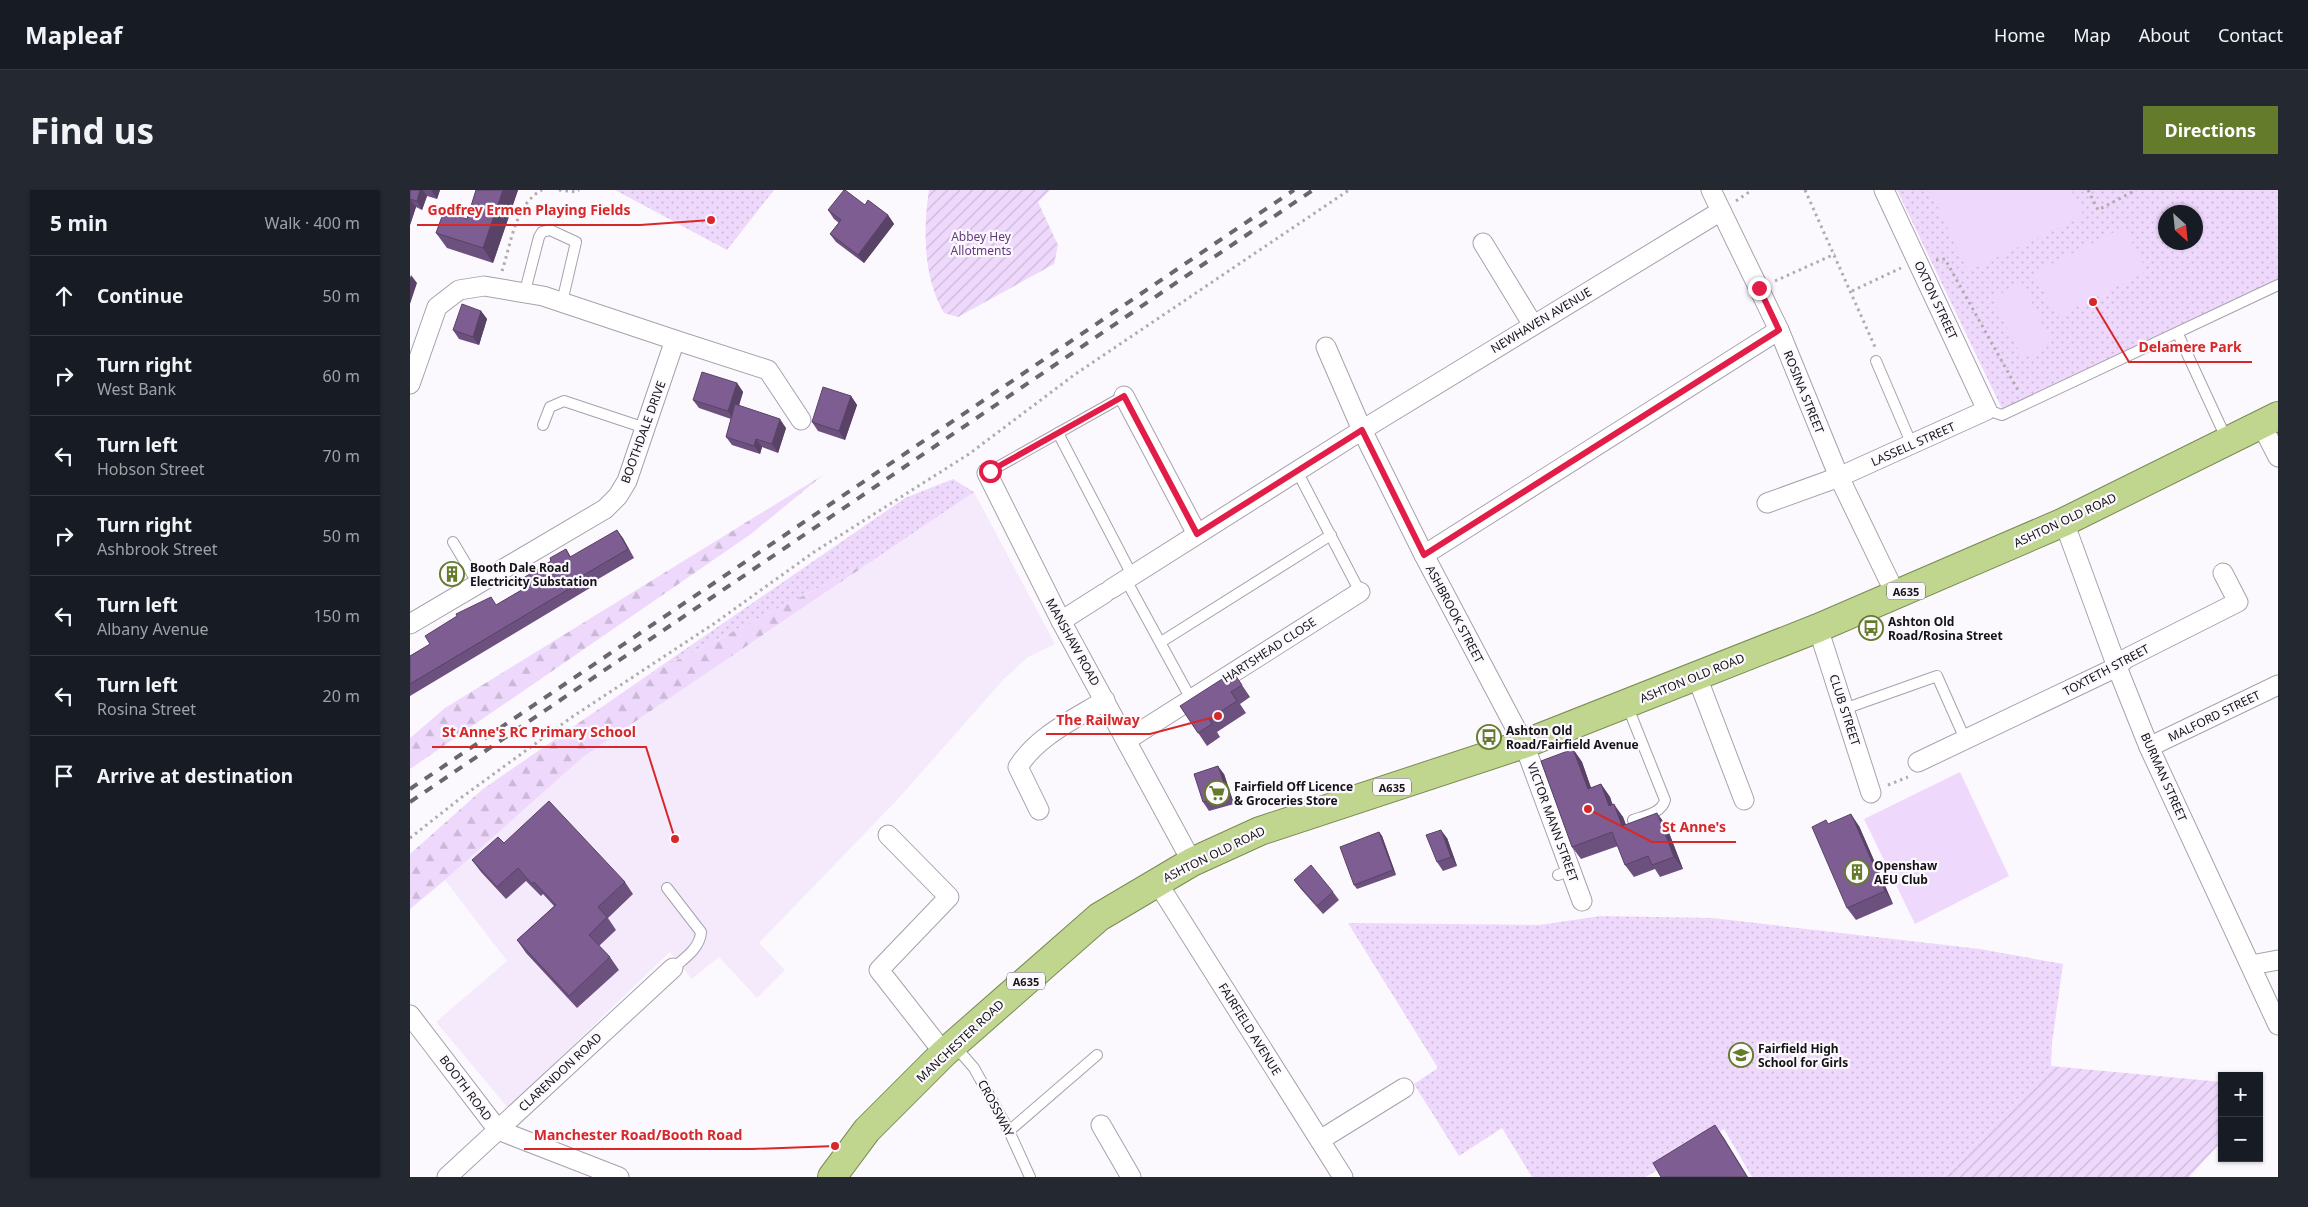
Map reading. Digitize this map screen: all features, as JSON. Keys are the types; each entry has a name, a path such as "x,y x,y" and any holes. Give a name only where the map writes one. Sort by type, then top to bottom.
{"highway":[{"name":"ASHTON OLD ROAD","path":"1099,917 1192,862 1260,831 1524,744 1818,628 2064,522 2270,420"},
{"name":"MANCHESTER ROAD","path":"832,1177 867,1130 949,1049 1099,917"}],"street":[{"name":"ROSINA STREET","path":"1712,190 1779,330 1839,476 1896,595"},
{"name":"OXTON STREET","path":"1884,190 1987,410"},
{"name":"NEWHAVEN AVENUE","path":"1061,621 1362,430 1721,211"},
{"path":"1483,243 1532,325"},
{"path":"410,384 437,307 460,290 484,286 525,291 768,370 800,420"},
{"path":"1424,555 1779,330"},
{"name":"BOOTHDALE DRIVE","path":"410,624 605,509 618,496 627,481 675,340"},
{"name":"ASHBROOK STREET","path":"1326,347 1362,430 1424,555 1524,744"},
{"path":"1124,396 1197,534"},
{"name":"LASSELL STREET","path":"1767,503 1839,476 1987,410"},
{"path":"2270,420 2278,457"},
{"name":"MANSHAW ROAD","path":"987,473 1061,621 1192,862"},
{"name":"BURMAN STREET","path":"2064,522 2117,667 2149,747 2278,1025"},
{"name":"TOXTETH STREET","path":"1918,762 2117,667 2126,659 2238,602 2223,573"},
{"name":"HARTSHEAD CLOSE","path":"1127,740 1360,592"},
{"name":"CLUB STREET","path":"1818,628 1872,793"},
{"path":"1697,676 1744,800"},
{"name":"MALFORD STREET","path":"2149,747 2278,685"},
{"path":"1039,810 1018,767 1026,755 1039,743 1105,700"},
{"name":"VICTOR MANN STREET","path":"1524,744 1548,828 1564,872 1582,901"},
{"path":"888,835 949,897 879,970 949,1049"},
{"name":"FAIRFIELD AVENUE","path":"1157,882 1344,1177"},
{"path":"2251,965 2278,960"},
{"name":"CLARENDON ROAD","path":"447,1177 673,968"},
{"name":"BOOTH ROAD","path":"410,1015 498,1130 619,1177"},
{"path":"1320,1140 1404,1088"},
{"path":"1101,1124 1131,1177"}],"lane":[{"path":"525,291 539,237 542,232 550,230 576,242 562,302"},
{"path":"1987,410 2002,415 2178,334 2278,285"},
{"path":"2178,334 2228,441"},
{"path":"1876,360 1912,445"},
{"path":"987,473 1124,396"},
{"path":"543,425 550,407 564,401 645,428"},
{"path":"1058,433 1119,584 1161,642 1192,699"},
{"path":"1297,471 1360,592"},
{"path":"1161,642 1331,535"},
{"path":"453,542 478,584"},
{"path":"1844,709 1937,676 1965,739"},
{"path":"1626,704 1665,800 1658,810 1633,820"},
{"path":"667,888 701,932 700,939 694,949 673,968"},
{"name":"CROSSWAY","path":"949,1049 974,1068 1010,1131 1030,1177"},
{"path":"1010,1131 1097,1055"}],"path":[{"path":"500,278 522,208 532,196 542,190"},
{"path":"559,190 576,192 579,190"},
{"path":"410,838 462,797 572,717 714,623 814,552 969,454 1074,375 1350,190"},
{"path":"1805,190 1852,290 1876,348 1876,360"},
{"path":"2088,190 2098,210 2136,190"},
{"path":"1759,288 1835,254"},
{"path":"1852,290 1917,261 1945,259 2020,394"},
{"path":"1872,793 1910,776 1918,762"}],"shaded area":[{"path":"974,492 1055,644 1028,657 1004,679 898,799 759,943 785,970 757,998 719,957 692,979 670,952 508,1108 436,1022 507,961 445,880 583,757"}],"green space":[{"path":"615,190 774,190 727,250"},
{"name":"Abbey Hey Allotments","path":"929,190 1050,190 1038,202 1058,245 1054,264 958,317 944,313 932,284 926,253 926,221"},
{"path":"1897,190 2278,190 2278,280 2003,411"},
{"path":"1930,190 2071,190 2084,216 1968,271"},
{"path":"2124,227 2147,271 2057,317 2034,273"},
{"path":"2022,283 2052,344 2023,359 1992,298"},
{"path":"823,475 751,534 410,769 410,738 445,708"},
{"path":"953,479 974,492 875,559 648,675 905,498"},
{"path":"875,559 583,757 410,909 410,854 483,789 648,675"},
{"path":"1960,772 2009,876 1915,924 1864,819"},
{"name":"Fairfield High School for Girls","path":"1601,916 1712,918 1980,949 2063,964 2052,1043 2051,1066 1943,1177 1752,1177 1724,1129 1646,1177 1532,1177 1502,1128 1459,1156 1414,1084 1438,1068 1348,923 1539,925"},
{"path":"2051,1066 2218,1082 2218,1145 2189,1177 1943,1177"}],"building":[{"path":"410,190 420,190 417,201 410,199"},
{"path":"476,190 503,190 483,248 436,233 444,211 467,219"},
{"path":"844,190 865,205 868,200 888,215 858,255 830,234 841,220 828,210"},
{"path":"462,304 481,311 473,337 453,330"},
{"path":"702,372 737,383 728,411 693,400"},
{"path":"823,387 851,396 839,431 812,422"},
{"path":"735,404 780,419 772,444 756,439 754,446 726,437"},
{"path":"617,530 628,549 582,576 584,580 410,684 410,656 430,644 425,636 457,616 456,614 491,597 496,605 525,588 520,580 551,561 550,558 566,549 570,557"},
{"path":"1233,672 1242,685 1231,692 1237,701 1209,719 1212,724 1198,733 1180,706"},
{"path":"1573,749 1588,789 1601,784 1609,806 1614,804 1622,826 1657,813 1674,857 1652,865 1648,856 1625,865 1612,832 1572,847 1541,761"},
{"path":"1218,766 1228,795 1203,802 1194,774"},
{"path":"549,801 625,882 598,907 607,917 589,935 610,957 569,996 517,940 556,905 534,882 532,884 518,868 497,887 472,860 498,837 504,843"},
{"name":"Openshaw AEU Club","path":"1851,814 1885,891 1847,908 1812,827 1826,820 1828,824"},
{"path":"1441,830 1451,857 1437,862 1426,835"},
{"path":"1379,832 1393,870 1354,885 1340,847"},
{"path":"1311,865 1333,892 1317,906 1294,880"},
{"path":"1715,1125 1747,1177 1661,1177 1653,1163"}],"railway":[{"path":"410,789 1294,190"},
{"path":"410,802 1313,190"}],"place":[{"name":"Godfrey Ermen Playing Fields","path":"711,220"},
{"name":"Delamere Park","path":"2093,302"},
{"name":"Booth Dale Road Electricity Substation","path":"452,574"},
{"name":"Ashton Old Road/Rosina Street","path":"1871,628"},
{"name":"The Railway","path":"1218,716"},
{"name":"Ashton Old Road/Fairfield Avenue","path":"1489,737"},
{"name":"Fairfield Off Licence & Groceries Store","path":"1217,793"},
{"name":"St Anne's","path":"1588,809"},
{"name":"St Anne's RC Primary School","path":"675,839"},
{"name":"Openshaw AEU Club","path":"1857,872"},
{"name":"Fairfield High School for Girls","path":"1741,1055"},
{"name":"Manchester Road/Booth Road","path":"835,1146"}],"route":[{"path":"990,471 1124,396 1197,534 1362,430 1424,555 1779,330 1759,288"}]}
